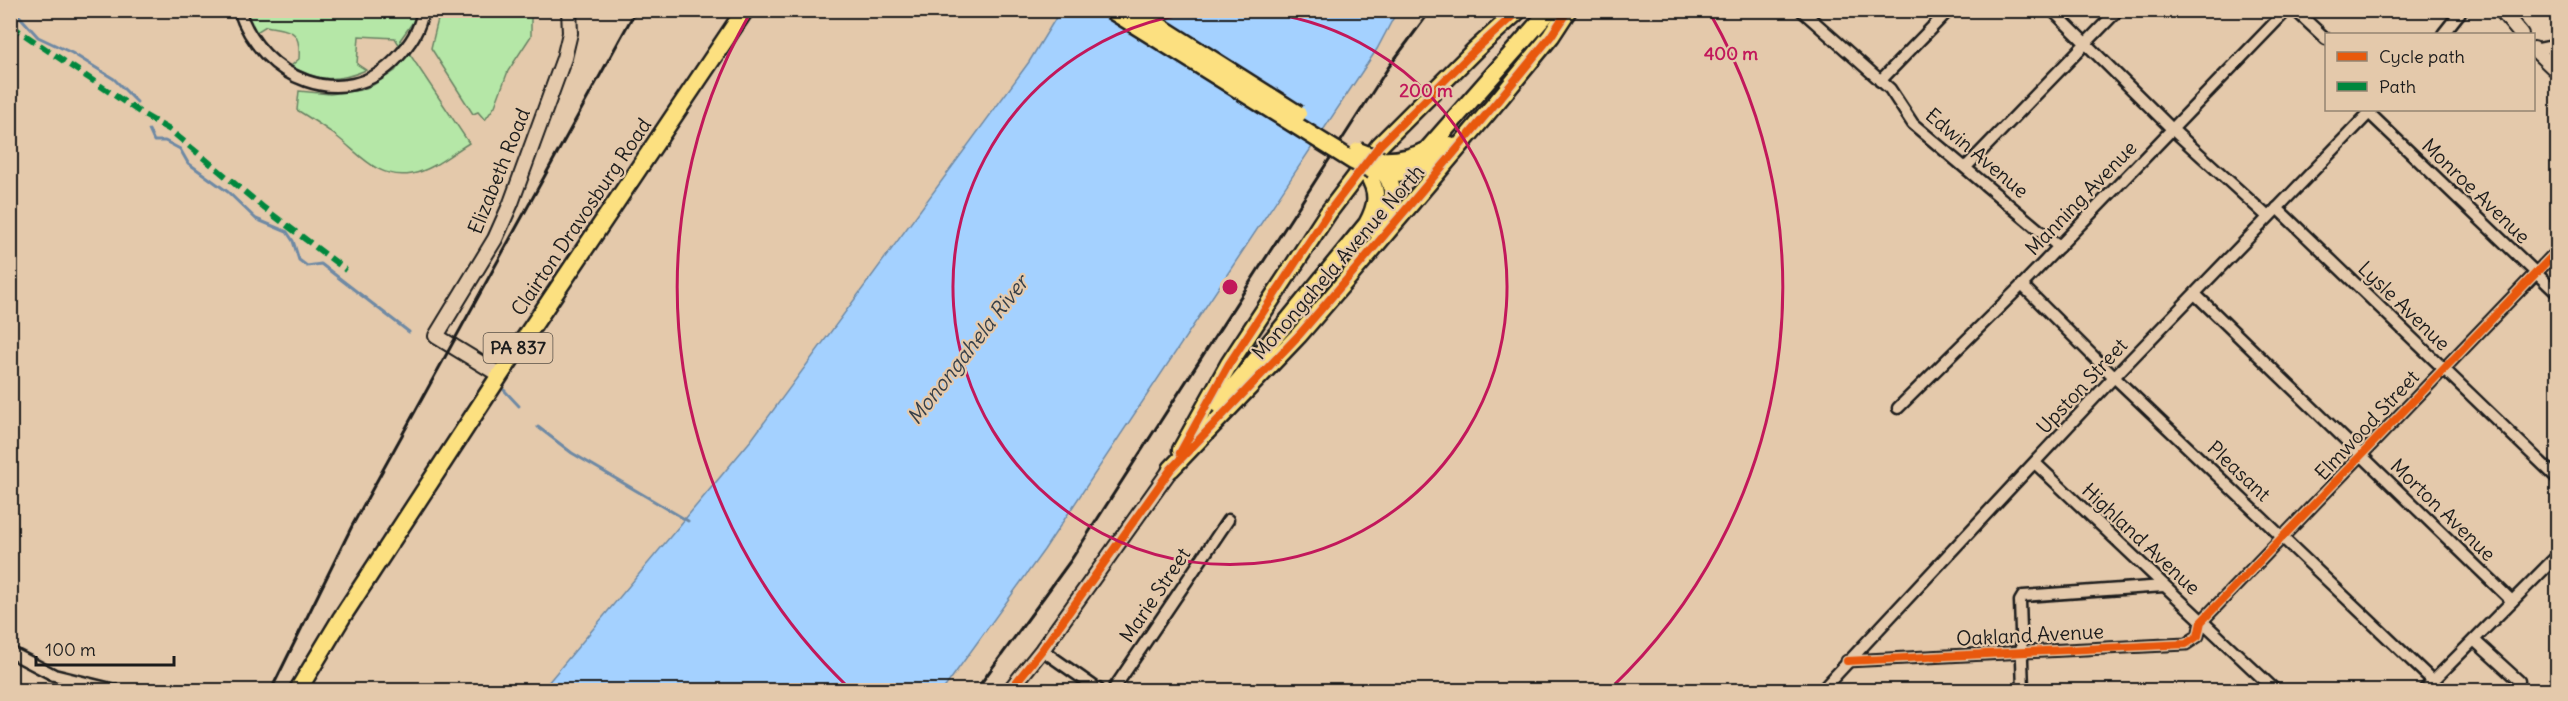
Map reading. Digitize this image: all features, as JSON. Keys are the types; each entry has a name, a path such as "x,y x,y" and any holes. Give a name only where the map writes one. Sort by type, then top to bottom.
{"main road":[{"name":"Elizabeth Road","path":"500,375 436,336 495,239 511,203 564,58 570,33 569,10"},
{"name":"Clairton Dravosburg Road","path":"298,690 342,617 500,375 745,10"},
{"path":"1111,10 1377,169 1392,198 1392,206 1386,219 1242,393"},
{"path":"1134,10 1356,156"},
{"name":"Monongahela Avenue North","path":"1171,469 1229,364 1328,213 1379,146 1475,50 1519,10"},
{"path":"2501,10 2520,33"},
{"path":"1377,169 1427,150 1560,13"},
{"name":"Monongahela Avenue North","path":"1171,469 1299,334 1400,218 1551,36 1560,13"},
{"path":"2535,51 2558,72"},
{"path":"1010,690 1042,650 1228,393 1367,224 1374,211 1377,198 1375,185 1377,169"}],"street":[{"path":"239,10 246,30 277,66 308,82 340,87 367,80 386,70 409,45 422,21 423,10"},
{"name":"Edwin Avenue","path":"1801,10 1890,89 1913,124 2059,247"},
{"path":"1880,81 1949,10"},
{"path":"2052,10 2173,130 2268,217"},
{"path":"1966,167 2118,10"},
{"name":"Manning Avenue","path":"1898,408 2022,285 2287,10"},
{"path":"2295,10 2325,38"},
{"path":"2445,33 2462,10"},
{"path":"2535,50 2558,45"},
{"name":"Upston Street","path":"1822,690 2114,377 2371,111"},
{"name":"Monroe Avenue","path":"2371,111 2558,294"},
{"name":"Lysle Avenue","path":"2277,208 2558,479"},
{"name":"Elmwood Street","path":"2201,622 2361,456 2442,368 2558,250"},
{"name":"Pleasant","path":"2022,285 2114,377 2433,681"},
{"name":"Morton Avenue","path":"2195,294 2512,601"},
{"name":"Highland Avenue","path":"2034,463 2275,690"},
{"name":"Marie Street","path":"1113,690 1228,520"},
{"path":"2424,690 2558,555"},
{"path":"2023,690 2020,601 2027,594 2164,586"},
{"name":"Oakland Avenue","path":"1847,661 2186,644 2198,636 2201,622"},
{"path":"2474,640 2519,681"},
{"path":"1042,650 1099,690"},
{"path":"10,652 54,675 115,690"}],"green space":[{"path":"245,11 416,11 413,22 400,40 403,43 400,46 395,38 359,36 357,64 366,70 346,77 328,78 310,75 291,66 299,59 298,42 293,33 266,26 255,33"},
{"path":"440,11 531,11 531,36 508,71 495,106 485,120 478,112 473,114 431,48"},
{"path":"409,53 469,143 435,165 412,174 389,173 361,158 331,132 297,110 299,91 330,94 361,90 395,71"}],"water":[{"name":"Monongahela River","path":"1060,11 1397,11 1377,49 1044,550 943,690 542,690 752,439 1029,62"}],"waterway":[{"path":"14,10 38,37 72,53 114,79 137,102"},
{"path":"149,130 154,141 165,141 180,149 188,163 228,192 256,219 287,232 293,241 299,260 307,266 321,264 409,332"},
{"path":"504,390 519,406"},
{"path":"538,427 572,453 688,521"}],"railway":[{"path":"271,690 352,526 636,10"},
{"path":"976,690 1071,560 1388,68 1431,10"}],"marked path":[{"path":"10,25 170,130 264,208 346,270"}],"cycle path":[{"path":"1180,453 1229,364 1328,213 1379,146 1475,50 1519,10"},
{"path":"1010,690 1042,650 1171,469 1299,335 1501,97 1551,36 1568,10"},
{"path":"1847,661 2186,644 2198,636 2201,622 2558,250"}]}
